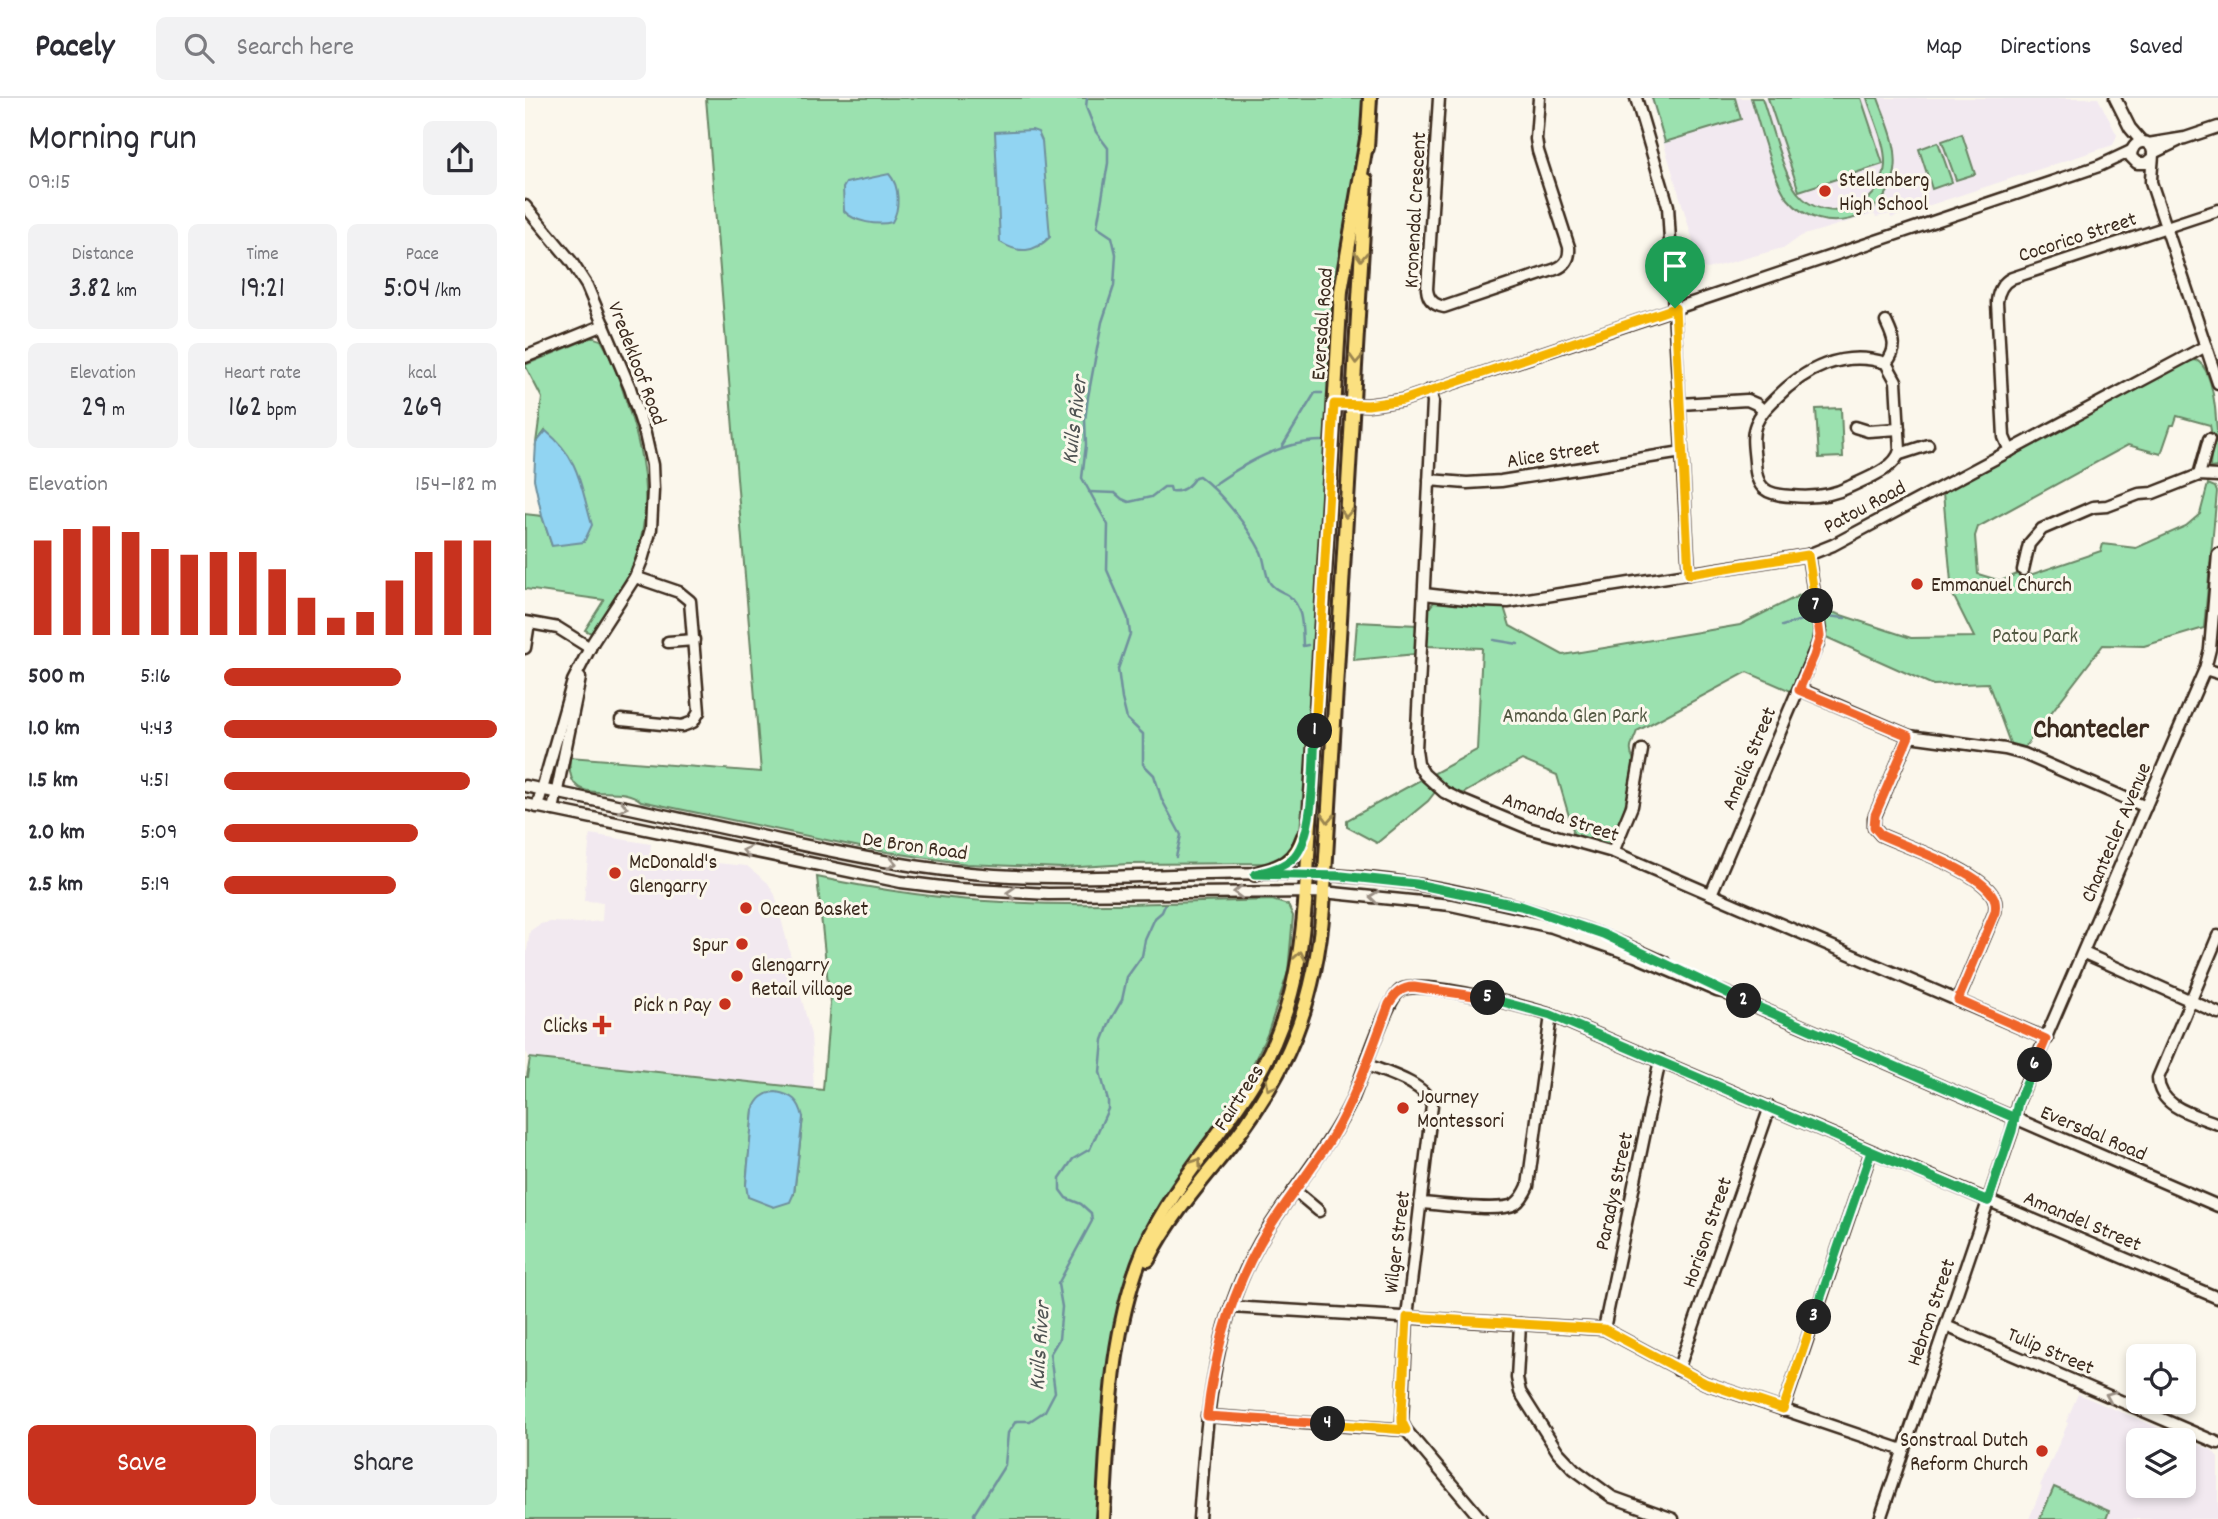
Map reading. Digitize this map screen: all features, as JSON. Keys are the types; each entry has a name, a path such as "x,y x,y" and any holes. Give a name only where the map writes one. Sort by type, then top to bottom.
{"main road":[{"name":"Eversdal Road","path":"1307,874 1344,265 1367,139 1370,98"},
{"name":"Eversdal Road","path":"1325,875 1368,159 1367,139"},
{"path":"1255,874 1275,868 1291,859 1301,846 1309,821"},
{"name":"Fairtrees","path":"1103,1519 1113,1388 1118,1349 1134,1275 1159,1220 1192,1168 1251,1087 1276,1037 1297,976 1307,874"},
{"name":"Fairtrees","path":"1129,1301 1162,1235 1263,1098 1292,1045 1312,984 1319,947 1325,875"}],"street":[{"name":"Kronendal Crescent","path":"1439,98 1427,289 1428,297 1433,303 1444,307 1556,269 1568,258 1569,247 1537,144 1539,98"},
{"path":"1636,98 1667,199 1689,574"},
{"path":"2115,98 2130,128 2148,150 2151,182 2218,383"},
{"path":"1334,404 1368,405 1403,400 2099,166 2131,150 2134,145 2148,150 2218,127"},
{"path":"2130,128 2132,159 2151,182"},
{"path":"2099,166 2146,163 2148,150"},
{"name":"Vredekloof Road","path":"525,206 576,267 587,286 630,388 645,434 652,465 653,491 651,529 645,552 635,577 590,648 573,681 537,807"},
{"path":"2166,227 2218,209"},
{"name":"Cocorico Street","path":"2010,451 2004,437 1997,302 2000,288 2012,278 2166,227"},
{"path":"1886,322 1894,344 1893,353 1886,363"},
{"path":"525,357 604,324"},
{"name":"Patou Road","path":"1423,594 1508,602 1808,555 1833,545 2206,346"},
{"path":"1900,454 1896,381 1886,363 1869,359 1852,359 1812,369 1787,386 1763,410 1753,436 1755,470 1759,484 1772,494 1802,497 1838,492 1894,462 1900,454 1929,445"},
{"name":"Amanda Street","path":"1430,390 1433,401 1416,750 1418,764 1424,774 1444,792 1490,814 1528,828 1613,852 2046,1039"},
{"path":"1680,404 1747,400 1763,410"},
{"path":"1855,427 1868,431 1899,429"},
{"path":"2199,475 2209,439"},
{"name":"Alice Street","path":"1429,480 1467,483 1501,481 1682,452"},
{"path":"2023,570 2029,544 2042,529 2093,507 2107,506 2139,494 2153,493 2199,475 2218,477"},
{"name":"Chantecler Avenue","path":"2015,1118 2018,1102 2206,669 2218,554"},
{"name":"Amelia Street","path":"1711,894 1814,656 1820,636 1808,555"},
{"path":"621,720 682,726 693,722 697,717 699,704 691,606 686,596 635,577"},
{"path":"525,648 527,623 558,628 590,648"},
{"path":"668,642 694,640"},
{"name":"Vredekloof Road","path":"553,810 583,664"},
{"path":"2206,669 2218,673"},
{"path":"1799,690 1909,736 2024,754 2146,807"},
{"path":"1909,736 1874,818 1876,830 1881,835 1973,877 1987,888 1995,901 1995,912 1958,1000"},
{"path":"1613,852 1632,806 1642,750"},
{"name":"De Bron Road","path":"525,786 850,855 947,871 1100,877 1307,874"},
{"name":"De Bron Road","path":"525,804 901,882 958,889 1048,894 1307,891"},
{"name":"Eversdal Road","path":"1307,874 1416,884 1521,906 1603,934 1718,987 1723,992"},
{"name":"Eversdal Road","path":"1307,891 1451,905 1552,927 1635,956 1723,992 2218,1206"},
{"path":"2218,936 2159,1072 2158,1083 2164,1098 2172,1105 2218,1124"},
{"path":"2084,953 2218,1013"},
{"name":"Amandel Street","path":"1199,1519 1211,1380 1231,1307 1260,1244 1333,1136 1367,1065 1389,1004 1395,994 1405,988 1483,997 1551,1015 2218,1298"},
{"path":"1420,1203 1497,1208 1514,1205 1523,1198 1528,1186 1551,1015"},
{"name":"Paradys Street","path":"1604,1329 1660,1060"},
{"name":"Wilger Street","path":"1367,1065 1417,1086 1430,1100 1432,1111 1407,1317 1402,1411 1402,1422 1406,1430"},
{"name":"Horison Street","path":"1678,1370 1770,1107"},
{"name":"Hebron Street","path":"1880,1519 2015,1118"},
{"path":"1783,1409 1871,1152"},
{"path":"1294,1190 1319,1211"},
{"path":"1231,1307 1604,1329 1705,1383 1903,1450"},
{"path":"1520,1324 1517,1378 1520,1392 1558,1452 1574,1469 1612,1497 1673,1519"},
{"name":"Tulip Street","path":"1945,1326 2218,1443"},
{"path":"1207,1416 1406,1430 1475,1517"}],"shaded area":[{"name":"Stellenberg High School","path":"1650,98 2098,98 2117,135 2113,145 1891,218 1890,214 1876,217 1874,214 1801,236 1786,247 1707,269 1701,267"},
{"path":"590,834 651,844 650,855 672,866 678,861 686,860 747,866 768,883 775,895 811,1035 814,1089 530,1058 525,1051 525,962 530,931 540,924 550,922 602,921 603,902 584,901"},
{"path":"2078,1394 2159,1428 2126,1428 2126,1498 2196,1498 2196,1443 2212,1450 2218,1457 2218,1519 2029,1519 2042,1487 2040,1486 2068,1423 2066,1422"}],"green space":[{"path":"706,98 1366,98 1363,138 1333,318 1310,718 1299,841 1286,856 1269,863 1129,864 1063,868 967,864 874,850 641,801 631,795 583,790 575,784 570,774 570,757 761,772"},
{"path":"1652,98 1735,98 1741,119 1665,142"},
{"path":"1751,98 1762,98 1783,162 1798,193 1809,203 1837,211 1864,202 1882,180 1885,165 1883,148 1867,98 1878,98 1891,134 1896,162 1889,188 1880,203 1851,219 1834,221 1818,219 1802,211 1788,199 1777,179"},
{"path":"1768,98 1861,98 1883,164 1799,191"},
{"path":"1962,134 1975,174 1956,180 1942,141"},
{"path":"1938,142 1952,182 1932,189 1919,149"},
{"path":"590,338 601,340 617,374 640,449 645,489 643,530 631,569 618,594 591,633 585,630 604,600 525,589 525,514 542,516 552,546 545,431 536,443 542,398 525,365"},
{"name":"Patou Park","path":"2196,360 2209,378 2213,392 2217,426 2217,467 2210,468 2210,425 2177,416 2161,454 2128,445 1978,527 1975,536 1978,574 2001,581 2017,574 2027,576 2101,551 2103,544 2136,548 2186,526 2200,514 2208,484 2215,487 2217,492 2204,628 2144,646 2103,645 2024,748 2011,746 1988,683 1933,685 1826,637 1822,613 1832,612 1911,638 1974,637 1952,593 1943,493 2189,361"},
{"path":"1841,408 1843,457 1819,458 1816,409"},
{"name":"Amanda Glen Park","path":"1809,592 1815,637 1793,692 1747,672 1637,731 1632,743 1634,760 1622,819 1606,845 1572,836 1573,830 1557,775 1522,760 1460,795 1443,786 1431,775 1477,750 1482,648 1426,646 1428,609 1434,602 1504,607 1510,626 1563,655 1740,625"},
{"path":"1357,622 1417,625 1416,654 1354,660"},
{"path":"1422,779 1435,792 1428,801 1377,843 1347,827 1347,820"},
{"path":"817,877 909,893 1003,902 1103,904 1272,900 1288,905 1293,916 1288,972 1267,1035 1241,1089 1203,1141 1135,1259 1106,1397 1097,1519 525,1519 525,1077 530,1058 823,1090 830,1003","holes":["753,1110 803,1117 794,1194 746,1185"]},
{"path":"2054,1487 2109,1511 2106,1519 2040,1519"}],"water":[{"path":"995,132 1038,132 1042,141 1050,237 1032,249 1020,250 1000,242"},
{"path":"889,174 898,198 892,222 867,222 844,211 843,188 846,183"},
{"path":"546,431 566,452 577,473 592,525 584,542 552,546 534,479 536,443"},
{"path":"776,1092 794,1099 803,1117 794,1193 790,1202 774,1207 748,1197 746,1185 753,1110 761,1097"}],"waterway":[{"name":"Kuils River","path":"1087,98 1086,107 1096,132 1108,148 1097,227 1112,237 1116,254 1114,286 1102,322 1088,397 1082,478 1108,525 1107,570 1128,618 1130,634 1118,669 1122,699 1127,719 1143,734 1143,764 1154,775 1162,800 1181,835 1176,857"},
{"path":"1282,447 1315,393 1322,393"},
{"path":"1211,487 1236,470 1278,449 1322,441"},
{"path":"1089,492 1115,493 1129,502 1151,497 1164,487 1170,487 1171,491 1182,490 1199,476 1234,511 1249,532 1261,552 1270,583 1288,595 1297,606 1301,618 1303,646 1308,645"},
{"path":"1827,616 1845,618"},
{"path":"1782,626 1808,618"},
{"path":"1494,640 1518,644"},
{"name":"Kuils River","path":"975,1519 974,1514 1005,1465 1008,1433 1016,1421 1030,1421 1045,1411 1055,1392 1050,1354 1059,1339 1062,1307 1058,1284 1092,1221 1091,1213 1081,1204 1066,1198 1060,1190 1060,1178 1073,1159 1090,1149 1108,1109 1100,1072 1103,1040 1122,1000 1127,977 1142,956 1145,940 1155,918 1165,905"}],"place":[{"name":"Stellenberg High School","path":"1825,191"},
{"name":"Emmanuel Church","path":"1917,584"},
{"name":"McDonald's Glengarry","path":"615,873"},
{"name":"Ocean Basket","path":"746,908"},
{"name":"Spur","path":"742,944"},
{"name":"Glengarry Retail village","path":"737,976"},
{"name":"Pick n Pay","path":"725,1004"},
{"name":"Clicks","path":"602,1025"},
{"name":"Journey Montessori","path":"1403,1108"},
{"name":"Sonstraal Dutch Reform Church","path":"2042,1451"}],"district":[{"name":"Chantecler","path":"2091,727"}],"route":[{"path":"1675,308 1403,400 1368,405 1334,404 1309,821 1301,846 1291,859 1275,868 1255,874 1342,876 1462,892 1554,916 1638,949 1718,987 1723,992 2015,1118 1988,1201 1981,1199 1871,1152 1783,1409 1705,1383 1604,1329 1407,1317 1402,1411 1402,1422 1406,1430 1207,1416 1211,1380 1240,1284 1260,1244 1333,1136 1367,1065 1389,1004 1395,994 1405,988 1443,990 1483,997 1551,1015 1988,1201 2012,1131 2015,1118 2018,1102 2046,1039 1958,1000 1995,912 1995,901 1991,893 1966,873 1881,835 1876,830 1874,818 1909,736 1799,690 1820,636 1808,555 1689,574 1675,308"}]}
